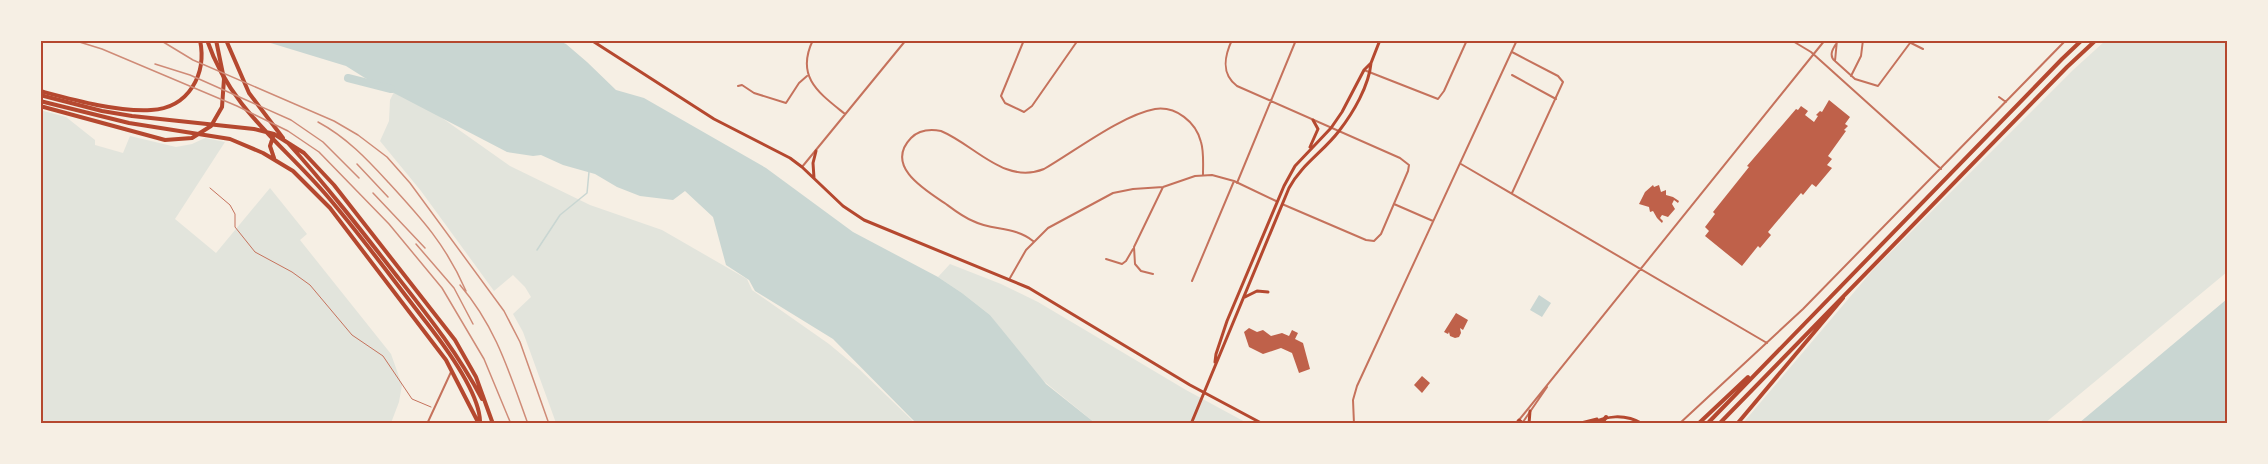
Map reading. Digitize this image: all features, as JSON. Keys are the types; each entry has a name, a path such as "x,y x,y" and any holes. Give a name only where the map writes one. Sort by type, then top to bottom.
{"main road":[{"path":"40,93 151,110 164,108 187,95 198,80 203,57 200,40"},
{"path":"207,40 222,77 243,107 309,176 366,245 453,360 478,409 480,423"},
{"path":"40,106 165,140 183,140 201,134 216,120 224,102 224,79 216,40"},
{"path":"226,40 241,79 258,106 332,193 456,352 488,411"},
{"path":"591,40 714,119 790,158 843,206 864,220 1010,278 1051,300 1199,390 1263,423"},
{"path":"1215,363 1221,356 1294,179 1339,131 1357,103 1371,73 1371,63 1380,40"},
{"path":"1707,423 2082,40"},
{"path":"1719,423 1860,277 2096,40"},
{"path":"1307,151 1331,128 1350,100 1364,70 1371,63"},
{"path":"1359,82 1365,85"},
{"path":"40,93 122,114 243,127 274,134 304,153 319,168 417,291 463,353 476,377 493,423"},
{"path":"1350,100 1357,103"},
{"path":"40,101 129,123 230,139 274,159 302,178 322,200 452,370 480,423"},
{"path":"1191,423 1215,363 1227,321 1277,202 1289,176 1318,131 1313,120"},
{"path":"274,134 270,146 274,159"},
{"path":"814,178 813,163 816,151"},
{"path":"1737,423 1860,277"},
{"path":"1244,298 1257,291 1268,292"},
{"path":"1698,423 1768,359"},
{"path":"1529,423 1530,411"},
{"path":"1588,423 1600,421 1606,417 1622,416 1643,423"},
{"path":"1577,423 1592,418 1600,421"}],"street":[{"path":"813,40 808,56 808,75 818,92 846,115"},
{"path":"802,167 906,40"},
{"path":"1024,40 1001,96 1005,103 1024,112 1032,106 1078,40"},
{"path":"1226,40 1231,42 1225,62 1230,79 1237,86 1407,163 1408,171 1394,204 1378,238 1371,241 1282,204"},
{"path":"1192,281 1296,40"},
{"path":"1364,70 1437,99 1444,91 1467,40"},
{"path":"1353,423 1353,400 1357,386 1517,40"},
{"path":"1791,40 1813,55 1941,169"},
{"path":"1520,423 1548,384 1825,40"},
{"path":"1851,76 1861,56 1863,40"},
{"path":"1905,40 1923,49"},
{"path":"1679,423 1803,309 2066,40"},
{"path":"1837,42 1835,62 1851,76 1862,82 1878,86 1910,43"},
{"path":"1512,52 1560,78 1563,85 1512,193"},
{"path":"738,86 742,85 754,93 787,103 799,83 808,75"},
{"path":"1512,75 1556,99"},
{"path":"1999,97 2006,102"},
{"path":"1033,241 1020,232 970,220 914,182 906,171 903,160 908,141 922,132 941,131 1004,169 1019,174 1031,173 1044,168 1136,116 1162,109 1184,116 1197,132 1202,151 1203,174"},
{"path":"1881,116 1884,111"},
{"path":"1461,164 1767,343"},
{"path":"1010,278 1033,241 1056,223 1113,193 1163,187 1203,174 1219,176 1235,182 1277,202"},
{"path":"1106,259 1122,264 1126,261 1163,187"},
{"path":"1394,204 1433,221"},
{"path":"1134,247 1135,264 1142,271 1153,274"},
{"path":"427,423 452,370"},
{"path":"1520,423 1548,384"}],"lane":[{"path":"210,188 230,205 235,214 236,227 255,252 292,272 310,285 352,335 383,356 412,399 433,408"}],"shaded area":[{"path":"557,40 566,44 616,90 644,98 766,168 853,232 938,277 962,293 990,315 1046,384 1095,423 916,423 833,339 755,291 749,280 726,265 713,217 685,191 673,200 640,196 617,187 595,174 563,165 541,155 507,152 346,66 264,41"},
{"path":"2105,41 2227,41 2227,272 2045,423 1743,423 1872,271 2073,70"},
{"path":"394,92 418,101 510,166 590,205 662,230 747,279 752,290 829,344 859,369 915,423 556,423 523,332 513,314 531,297 525,287 513,275 494,291 421,191 380,141 389,121 390,100"},
{"path":"40,110 66,117 95,140 95,145 123,153 130,136 176,147 192,144 205,138 225,142 175,219 216,253 270,188 307,234 300,240 391,354 402,385 399,402 391,423 41,423"},
{"path":"950,264 1001,284 1038,302 1186,390 1247,423 1095,423 1035,374 990,315 938,277"},
{"path":"1539,295 1551,303 1542,317 1530,310"},
{"path":"2227,299 2227,423 2079,423"}],"building":[{"path":"1829,100 1850,117 1845,124 1848,126 1844,130 1846,131 1828,156 1832,159 1827,165 1832,168 1816,187 1812,184 1803,195 1801,193 1768,232 1771,235 1760,248 1758,246 1742,266 1705,236 1709,231 1705,227 1715,214 1713,212 1749,167 1747,166 1796,109 1798,110 1801,106 1808,111 1805,115 1814,122 1818,116 1816,115 1822,112"},
{"path":"1653,185 1654,187 1659,185 1661,192 1666,190 1666,195 1679,201 1678,203 1674,200 1672,204 1675,209 1668,217 1662,215 1660,218 1662,223 1653,211 1650,212 1649,207 1639,204 1645,192"},
{"path":"1456,313 1468,320 1463,330 1460,328 1459,337 1455,338 1450,336 1449,332 1448,334 1444,332"},
{"path":"1249,328 1257,332 1263,330 1271,336 1282,333 1289,336 1292,330 1298,333 1295,339 1303,343 1310,369 1299,373 1292,353 1281,348 1263,354 1249,347 1244,332"},
{"path":"1422,376 1430,383 1422,393 1414,385"}],"waterway":[{"path":"348,78 391,89"},
{"path":"537,250 560,215 587,193 589,172"}],"railway":[{"path":"73,40 102,49 237,106 288,131 319,152 389,224 442,288 484,359 511,424"},
{"path":"160,40 193,60 334,121 358,135 387,157 410,183 504,311 520,342 549,424"},
{"path":"155,64 190,75 291,120 323,142 359,178"},
{"path":"318,122 338,134 356,149 412,208 441,246 466,291"},
{"path":"357,164 388,197"},
{"path":"373,193 425,248"},
{"path":"416,244 454,288 473,324"},
{"path":"460,285 492,334 508,368 528,424"}]}
